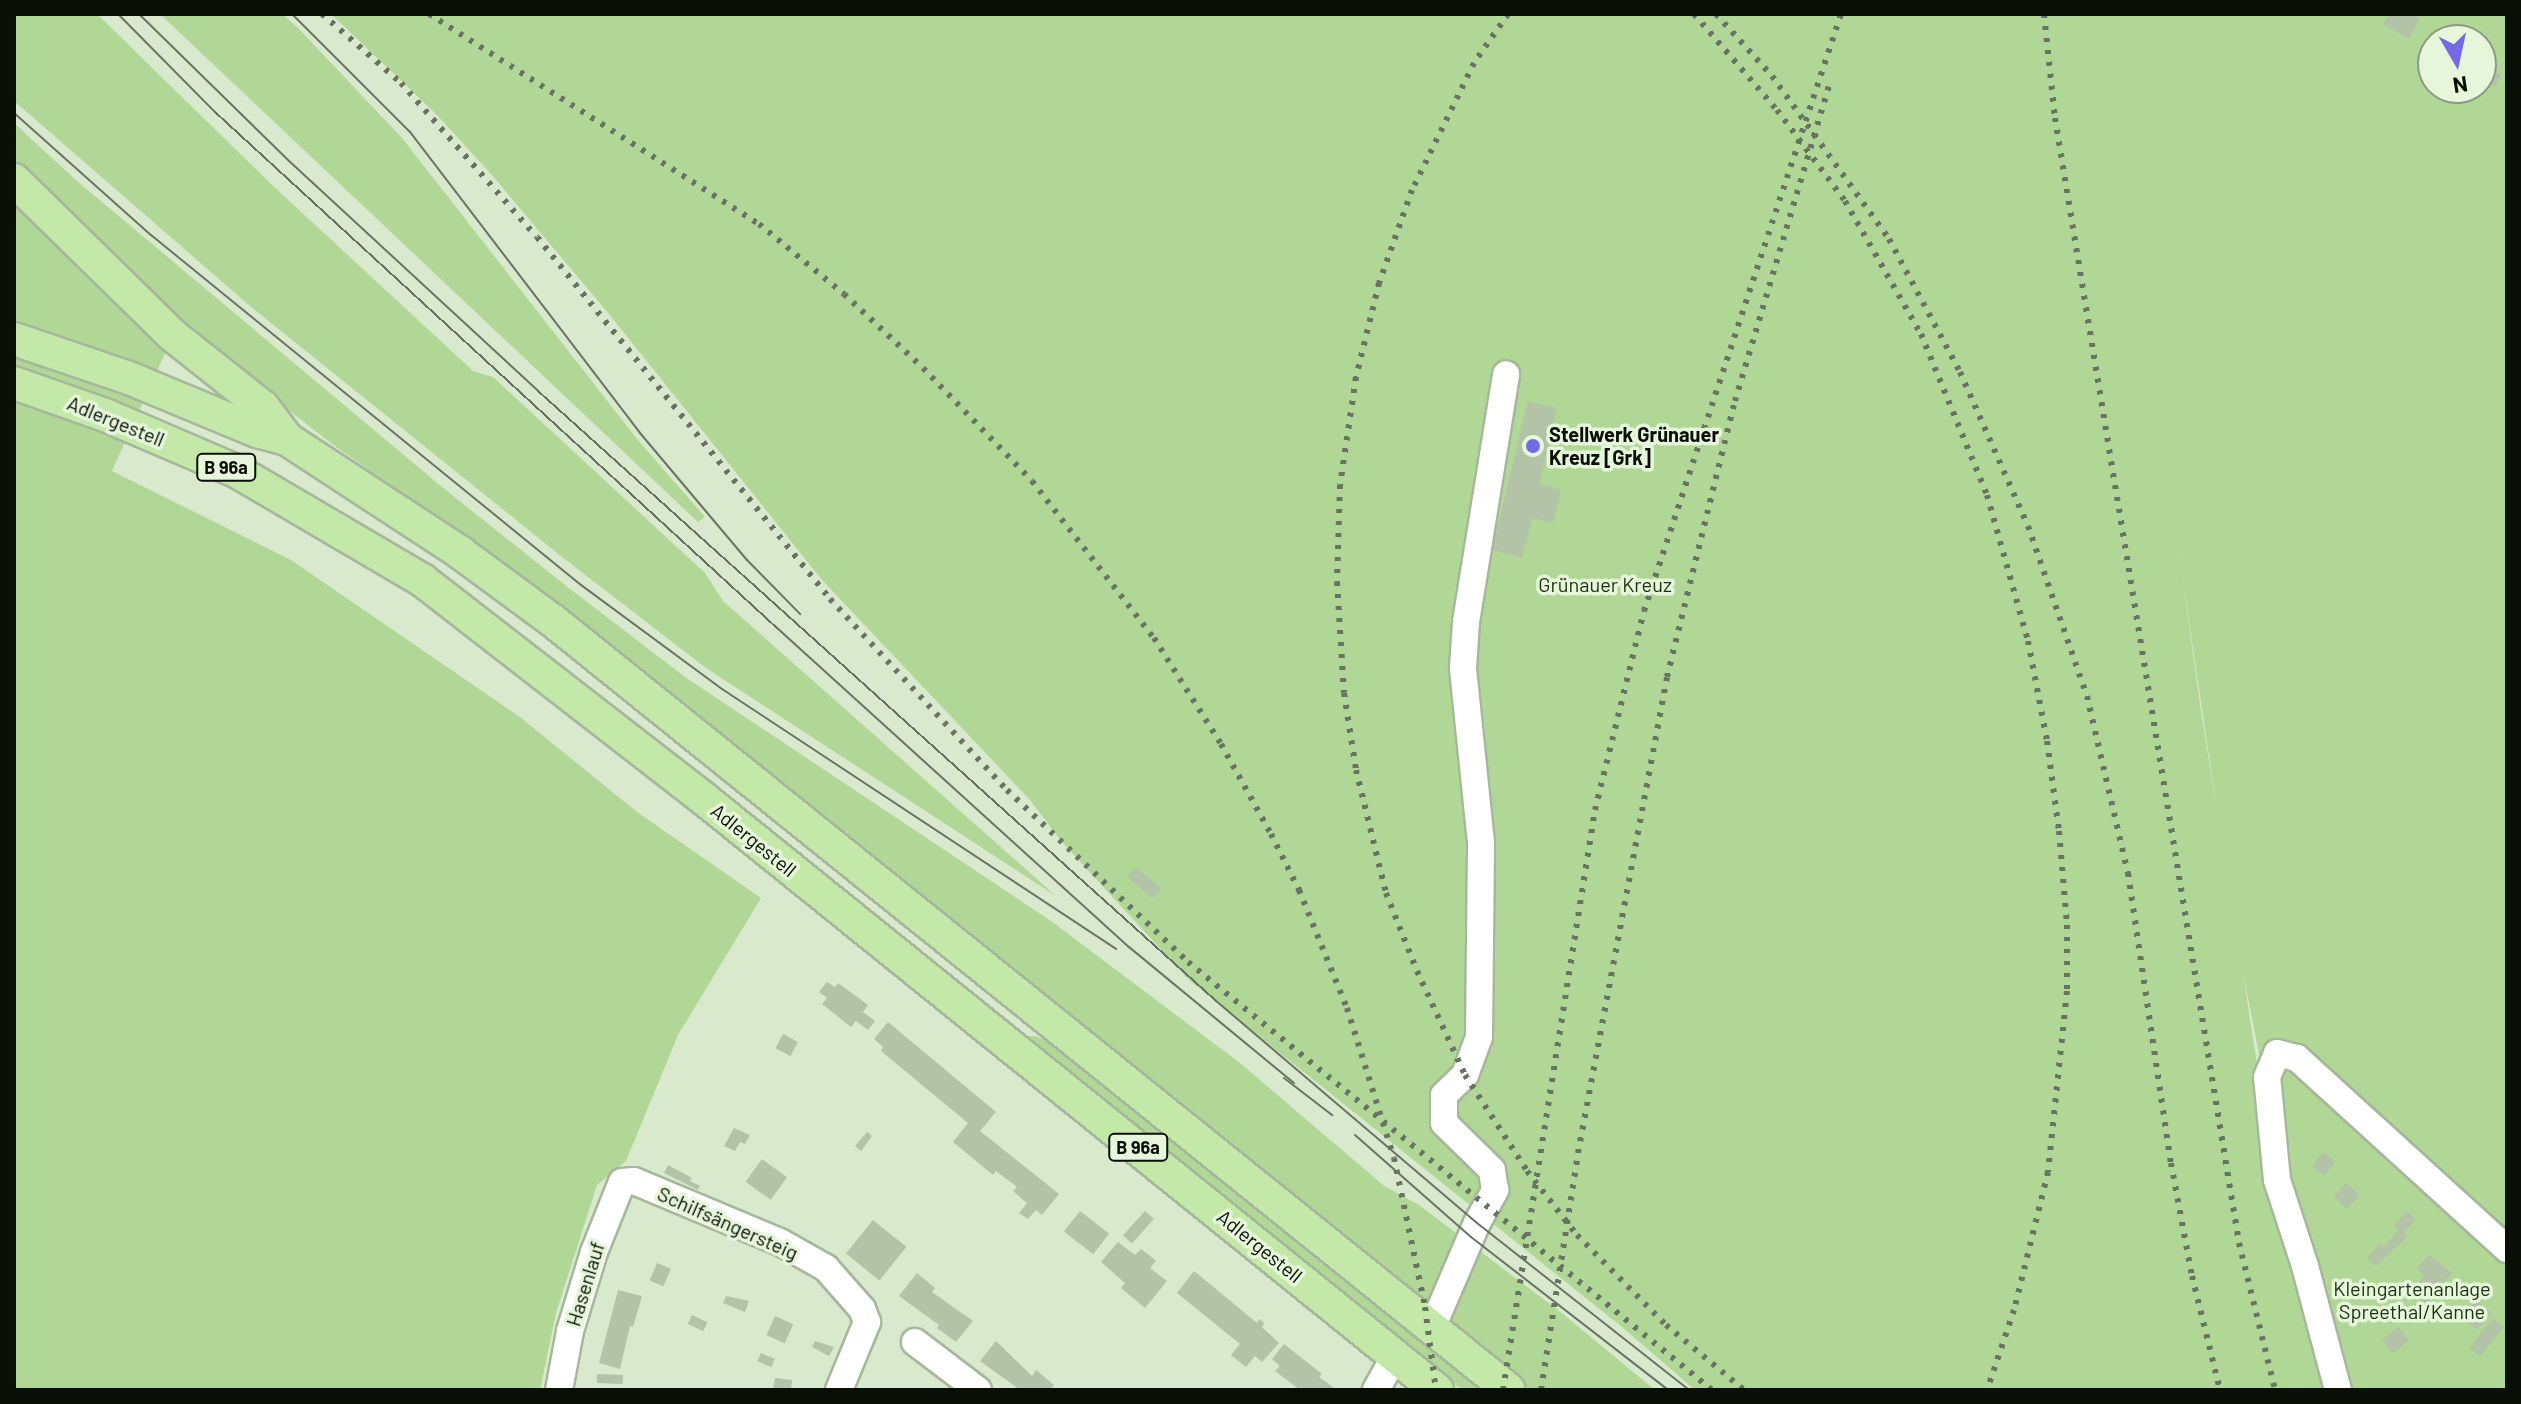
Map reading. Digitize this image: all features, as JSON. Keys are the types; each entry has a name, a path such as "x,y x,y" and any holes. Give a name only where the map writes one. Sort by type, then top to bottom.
{"main road":[{"path":"14,180 171,334 263,407 287,439"},
{"name":"B 96a","path":"14,339 129,378 257,431 287,439 461,553 552,620 1509,1390"},
{"name":"Adlergestell","path":"14,383 105,415 238,472 345,532 422,580 512,647 1437,1390"},
{"path":"879,940 906,907"}],"street":[{"path":"1432,1328 1477,1223 1495,1190 1492,1170 1444,1123 1444,1095 1465,1075 1479,1037 1481,843 1463,668 1466,622 1506,374"},
{"path":"2338,1390 2305,1266 2277,1180 2267,1077 2277,1053 2297,1058 2507,1249"},
{"name":"Schilfsängersteig","path":"622,1182 634,1181 780,1242 826,1268 862,1309 867,1322 866,1332 839,1390"},
{"name":"Hasenlauf","path":"559,1390 570,1331 590,1265 622,1182"},
{"path":"915,1342 978,1390"},
{"path":"1376,1390 1395,1356"}],"green space":[{"path":"14,14 97,14 270,183 473,371 493,377 705,573 723,601 1056,896 706,668 562,557 250,306 14,101"},
{"path":"160,14 282,14 298,28 402,138 637,439 705,517 698,522"},
{"name":"Grünauer Kreuz","path":"331,14 2507,14 2507,1390 2341,1390 2267,1094 2243,973 2280,1215 2322,1390 1695,1390 1622,1327 1189,980 1062,842 1030,800 822,580 609,314 437,115","holes":["2180,563 2218,817 2201,711"]},
{"path":"14,123 77,181 442,487 565,585 685,677 1051,921 1240,1063 1383,1185 1419,1205 1563,1314 1655,1390 1531,1390 512,570 332,444 198,339 14,162"},
{"path":"14,198 166,351 112,471 291,560 520,717 637,812 761,898 678,1035 626,1161 597,1185 556,1313 540,1390 14,1390"},
{"path":"1036,1036 1053,1044 1482,1390 1462,1390 1025,1037"}],"building":[{"path":"2389,14 2413,14 2420,18 2409,39 2383,24"},
{"name":"Stellwerk Grünauer Kreuz [Grk]","path":"1528,401 1557,408 1539,484 1561,490 1553,523 1532,518 1522,558 1492,550"},
{"path":"1136,867 1161,889 1152,898 1127,877"},
{"path":"827,982 835,987 838,983 868,1005 863,1012 875,1021 868,1030 856,1021 851,1027 822,1004 827,998 819,992"},
{"path":"888,1022 996,1112 980,1131 1059,1194 1042,1215 1036,1210 1028,1219 1019,1213 1027,1203 1013,1191 1017,1187 996,1171 993,1175 953,1142 968,1123 881,1051 883,1047 874,1039"},
{"path":"783,1034 798,1042 790,1056 775,1048"},
{"path":"734,1128 750,1135 745,1144 740,1142 735,1151 724,1146"},
{"path":"867,1132 872,1136 861,1151 855,1146"},
{"path":"2323,1152 2336,1162 2325,1176 2312,1166"},
{"path":"762,1159 787,1177 771,1200 746,1182"},
{"path":"668,1165 692,1178 690,1181 700,1186 698,1190 664,1173"},
{"path":"2346,1183 2360,1195 2347,1209 2334,1197"},
{"path":"1080,1211 1109,1234 1093,1254 1064,1231"},
{"path":"1145,1211 1154,1219 1132,1244 1123,1236"},
{"path":"2407,1211 2416,1219 2403,1234 2407,1237 2376,1266 2367,1258 2380,1243 2384,1247 2398,1230 2394,1226"},
{"path":"873,1220 906,1247 879,1280 846,1253"},
{"path":"1118,1242 1135,1255 1141,1249 1149,1255 1156,1261 1150,1268 1167,1281 1145,1308 1121,1288 1125,1283 1101,1262"},
{"path":"2429,1254 2452,1273 2426,1304 2411,1291 2424,1275 2417,1269"},
{"path":"657,1263 671,1269 663,1286 650,1280"},
{"path":"1194,1271 1257,1323 1260,1319 1264,1323 1262,1327 1279,1343 1262,1362 1255,1356 1246,1367 1231,1355 1240,1344 1177,1293"},
{"path":"917,1273 935,1288 932,1292 973,1321 956,1342 937,1328 939,1325 899,1296"},
{"path":"2355,1285 2362,1291 2354,1301 2348,1295"},
{"path":"618,1290 642,1296 633,1327 630,1326 620,1369 599,1363"},
{"path":"726,1296 749,1301 745,1312 723,1303"},
{"path":"2474,1298 2492,1313 2477,1330 2466,1320 2472,1314 2465,1309"},
{"path":"692,1315 707,1322 703,1331 688,1324"},
{"path":"775,1316 793,1324 785,1343 766,1335"},
{"path":"2493,1318 2504,1327 2480,1356 2469,1348"},
{"path":"2398,1327 2409,1340 2393,1354 2382,1340"},
{"path":"815,1341 834,1347 829,1356 812,1347"},
{"path":"996,1341 1032,1376 1036,1370 1054,1385 1050,1390 1020,1390 980,1361"},
{"path":"1284,1344 1322,1374 1319,1377 1333,1387 1330,1390 1300,1390 1275,1371 1280,1366 1272,1359"},
{"path":"761,1353 775,1359 771,1367 757,1361"},
{"path":"597,1374 623,1375 623,1384 597,1383"},
{"path":"775,1378 792,1380 791,1390 773,1390"}],"tram line":[{"path":"118,14 215,112 777,628 1129,947 1294,1083"},
{"path":"139,14 289,161 538,391 1215,1000 1477,1223 1689,1390"},
{"path":"292,14 410,132 640,433 747,560 800,614"},
{"path":"14,113 151,235 581,585 722,689 1116,949"},
{"path":"1284,1078 1332,1115"},
{"path":"1355,1135 1471,1237 1668,1390"}],"railway":[{"path":"322,14 401,83 537,237 830,599 1007,790 1188,962 1712,1390"},
{"path":"429,14 759,224 844,294 923,368 1032,481 1154,638 1221,744 1271,834 1299,890 1347,1008 1394,1158 1425,1307 1436,1390"},
{"path":"1508,14 1474,63 1412,190 1379,283 1356,377 1340,485 1337,582 1344,693 1356,770 1386,893 1417,971 1465,1075 1527,1171 1577,1235 1666,1325 1744,1390"},
{"path":"1694,14 1777,110 1845,201 1921,334 1987,495 2028,641 2047,741 2059,831 2067,925 2067,991 2048,1172 2014,1310 1987,1390"},
{"path":"1716,14 1772,76 1889,239 1960,372 2028,526 2087,696 2128,873 2171,1163 2192,1276 2220,1390"},
{"path":"1503,1390 1595,810 1644,611 1841,14"},
{"path":"2044,14 2055,118 2239,1243 2275,1390"},
{"path":"1541,1390 1578,1153 1667,677 1735,401 1830,82"}],"place":[{"name":"Stellwerk Grünauer Kreuz [Grk]","path":"1533,446"}],"park label":[{"name":"Kleingartenanlage Spreethal/Kanne","path":"2412,1300"}]}
